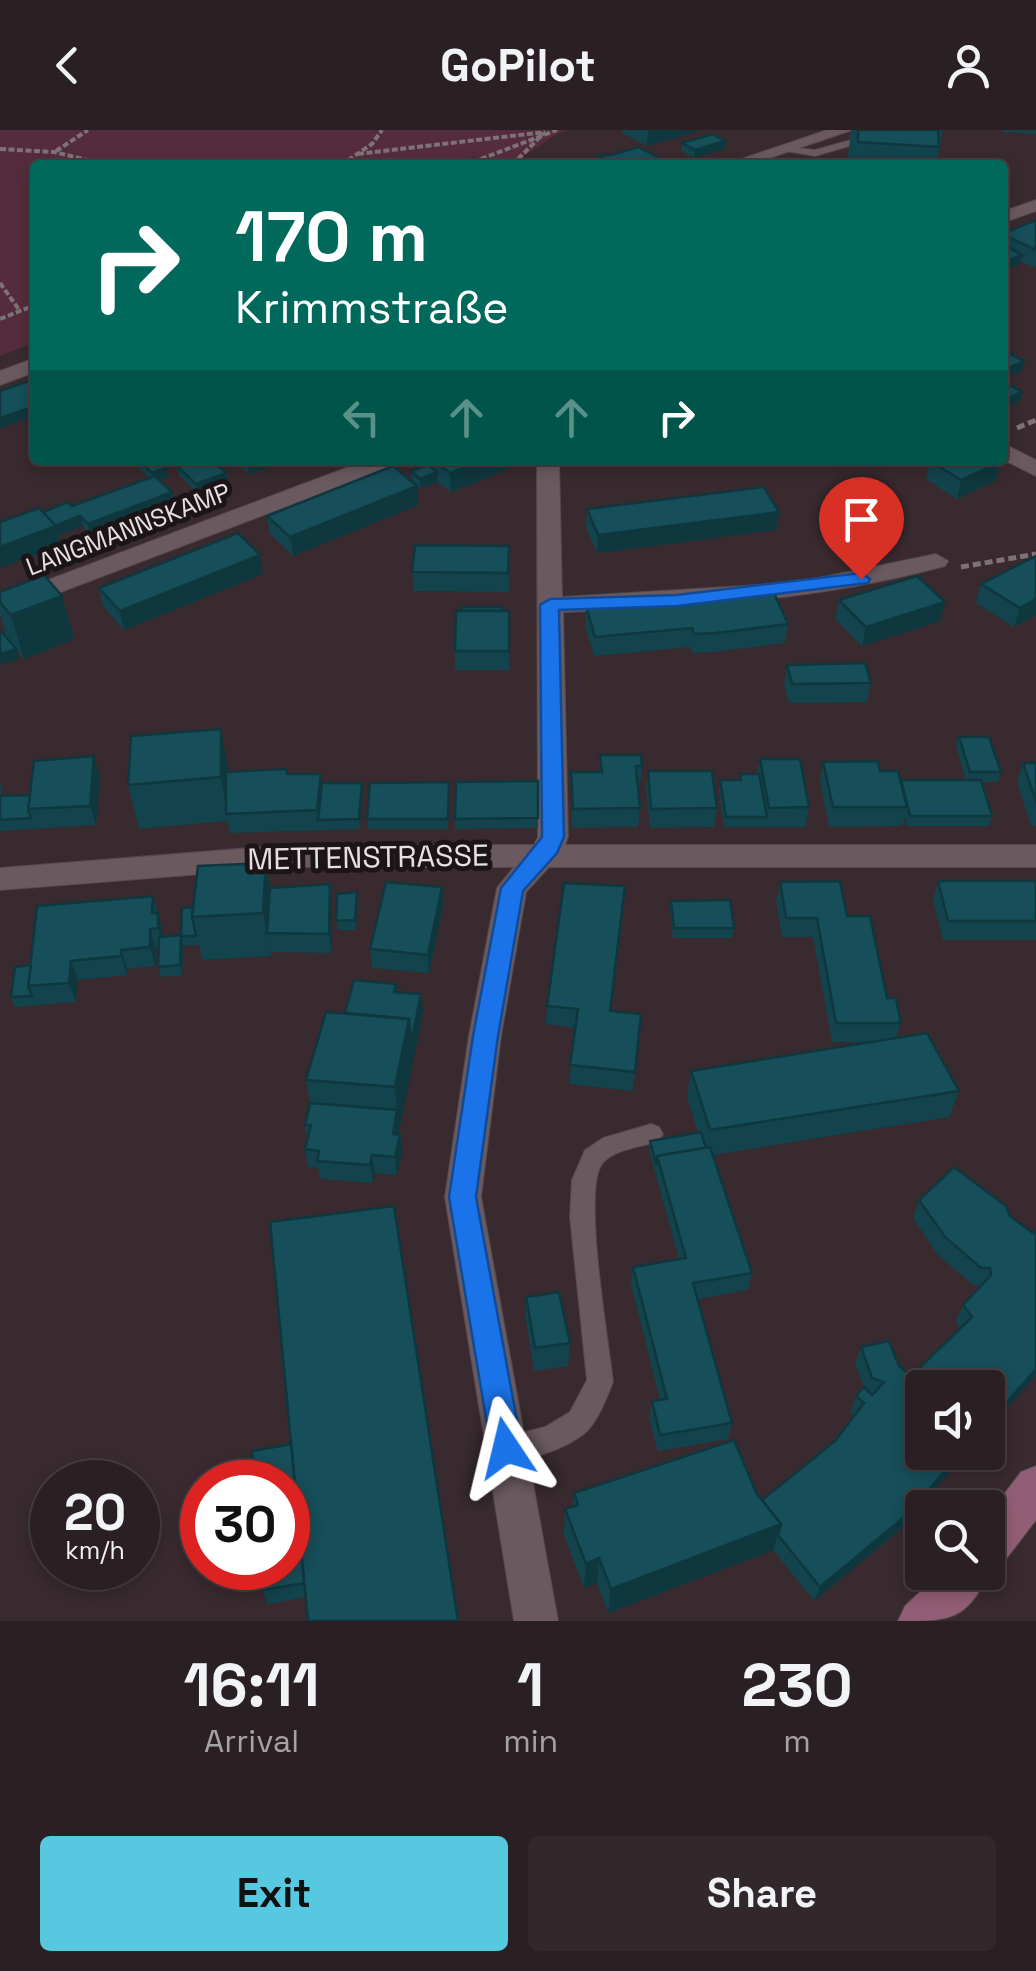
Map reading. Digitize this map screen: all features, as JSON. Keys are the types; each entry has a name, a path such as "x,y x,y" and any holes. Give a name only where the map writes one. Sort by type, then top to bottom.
{"main road":[{"path":"1005,1526 1036,1487"},
{"path":"920,1621 953,1590"}],"street":[{"path":"748,160 844,130"},
{"path":"1008,216 1036,205"},
{"path":"0,380 30,366"},
{"path":"1008,453 1036,469"},
{"name":"LANGMANNSKAMP","path":"0,608 375,465"},
{"path":"536,1621 463,1197 485,1036 512,888 520,875 540,858 553,837 548,465"},
{"path":"550,605 677,600 823,586 899,573 936,562"},
{"name":"METTENSTRASSE","path":"0,879 289,856 1036,856"}],"lane":[{"path":"780,150 815,153 899,130"},
{"path":"506,1448 550,1439 579,1421 600,1382 582,1216 584,1180 593,1157 612,1145 651,1134"}],"path":[{"path":"54,152 88,130"},
{"path":"349,160 382,130"},
{"path":"358,154 557,130"},
{"path":"476,160 543,131"},
{"path":"517,160 543,131"},
{"path":"0,149 54,152 87,160"},
{"path":"0,284 20,311"},
{"path":"0,319 30,307"},
{"path":"936,562 967,568 1034,557"},
{"path":"979,566 992,574"}],"shaded area":[{"path":"0,130 569,130 518,160 30,160 30,344 0,356"}],"building":[{"path":"858,130 938,130 939,147 858,142"},
{"path":"713,134 725,141 695,150 682,143"},
{"path":"638,147 664,160 607,160 598,155"},
{"path":"1036,220 1036,250 1008,237 1008,232"},
{"path":"1008,247 1022,255 1008,261"},
{"path":"1008,353 1024,361 1008,368"},
{"path":"30,381 30,408 0,418 0,391"},
{"path":"1008,384 1022,392 1008,398"},
{"path":"144,465 166,468 152,473"},
{"path":"218,465 226,473 196,484 177,466"},
{"path":"428,465 437,472 420,479 411,471"},
{"path":"440,465 471,465 450,473"},
{"path":"937,465 994,465 961,480"},
{"path":"393,466 417,486 290,537 267,516"},
{"path":"155,476 172,492 88,524 80,516 55,526 43,512 68,502 72,506"},
{"path":"764,487 779,512 598,535 587,509"},
{"path":"39,508 56,526 0,547 0,522"},
{"path":"238,533 260,555 120,611 99,588"},
{"path":"415,545 509,546 508,573 412,572"},
{"path":"1036,556 1036,599 1020,608 981,584"},
{"path":"44,575 62,596 11,615 0,602 0,592"},
{"path":"917,576 945,602 866,627 839,600"},
{"path":"774,593 788,624 716,633 694,634 692,628 595,637 586,606 680,598 682,603"},
{"path":"462,607 502,607 502,611 462,611"},
{"path":"456,611 509,611 509,651 455,651"},
{"path":"1,631 16,649 0,654"},
{"path":"865,663 871,683 792,684 787,665"},
{"path":"221,729 221,777 128,785 131,736"},
{"path":"959,737 989,737 1001,772 970,772"},
{"path":"600,755 641,755 642,766 636,766 640,808 573,809 571,772 602,772"},
{"path":"94,756 90,806 28,809 34,761"},
{"path":"760,759 800,759 809,807 769,808"},
{"path":"878,761 880,771 898,771 907,807 833,807 823,762"},
{"path":"1023,763 1036,763 1036,802"},
{"path":"287,769 287,774 321,774 317,810 226,814 226,772"},
{"path":"648,771 712,771 717,808 651,809"},
{"path":"740,774 759,774 767,817 726,817 720,780 741,780"},
{"path":"901,780 981,780 992,816 910,816"},
{"path":"538,781 538,818 455,819 456,782"},
{"path":"449,782 448,819 367,819 370,783"},
{"path":"322,783 362,783 359,819 318,820"},
{"path":"30,795 31,818 0,820 0,796"},
{"path":"266,863 263,913 192,917 198,866"},
{"path":"840,881 847,916 870,916 887,998 896,998 901,1023 836,1023 817,918 786,918 780,882"},
{"path":"938,881 1036,881 1036,921 948,921"},
{"path":"386,882 442,887 428,955 370,949"},
{"path":"564,883 625,886 610,1011 641,1014 635,1072 570,1065 578,1009 547,1006"},
{"path":"330,884 329,934 267,933 270,888"},
{"path":"357,892 355,920 336,921 337,894"},
{"path":"153,896 152,913 158,913 158,928 150,929 150,947 121,950 121,956 71,961 69,983 28,986 37,906"},
{"path":"730,900 734,928 674,928 671,901"},
{"path":"193,907 196,936 181,936 180,965 158,967 159,937 181,935 182,908"},
{"path":"31,965 28,986 32,996 11,997 15,967"},
{"path":"354,980 396,984 394,992 421,994 411,1043 409,1019 345,1013"},
{"path":"326,1012 409,1019 395,1087 306,1080"},
{"path":"927,1033 959,1091 710,1130 691,1071"},
{"path":"310,1103 397,1110 393,1134 400,1135 395,1157 372,1155 370,1165 317,1161 319,1151 305,1149 311,1125 305,1125"},
{"path":"701,1132 706,1148 657,1156 656,1165 650,1141"},
{"path":"710,1147 752,1273 693,1283 732,1423 660,1435 652,1401 667,1399 633,1267 686,1258 657,1156"},
{"path":"954,1167 1006,1206 1010,1216 1033,1233 1036,1230 1036,1369 1005,1405 1005,1370 917,1370 972,1317 963,1305 991,1275 990,1268 981,1268 945,1237 919,1200"},
{"path":"394,1206 458,1621 308,1621 305,1590 310,1590 310,1460 293,1460 270,1222"},
{"path":"559,1292 570,1343 535,1348 526,1297"},
{"path":"889,1341 905,1371 905,1470 946,1470 928,1490 905,1490 905,1516 820,1587 778,1535 781,1524 762,1500 835,1441 864,1403 856,1396 864,1387 872,1395 884,1382 872,1378 861,1347"},
{"path":"734,1440 757,1494 781,1524 611,1589 599,1558 586,1564 565,1509 578,1505 574,1493"},
{"path":"291,1444 292,1460 253,1460 252,1451"}],"route":[{"path":"506,1448 466,1226 464,1168 512,888 549,848 553,837 550,605 677,600 861,579"}]}
